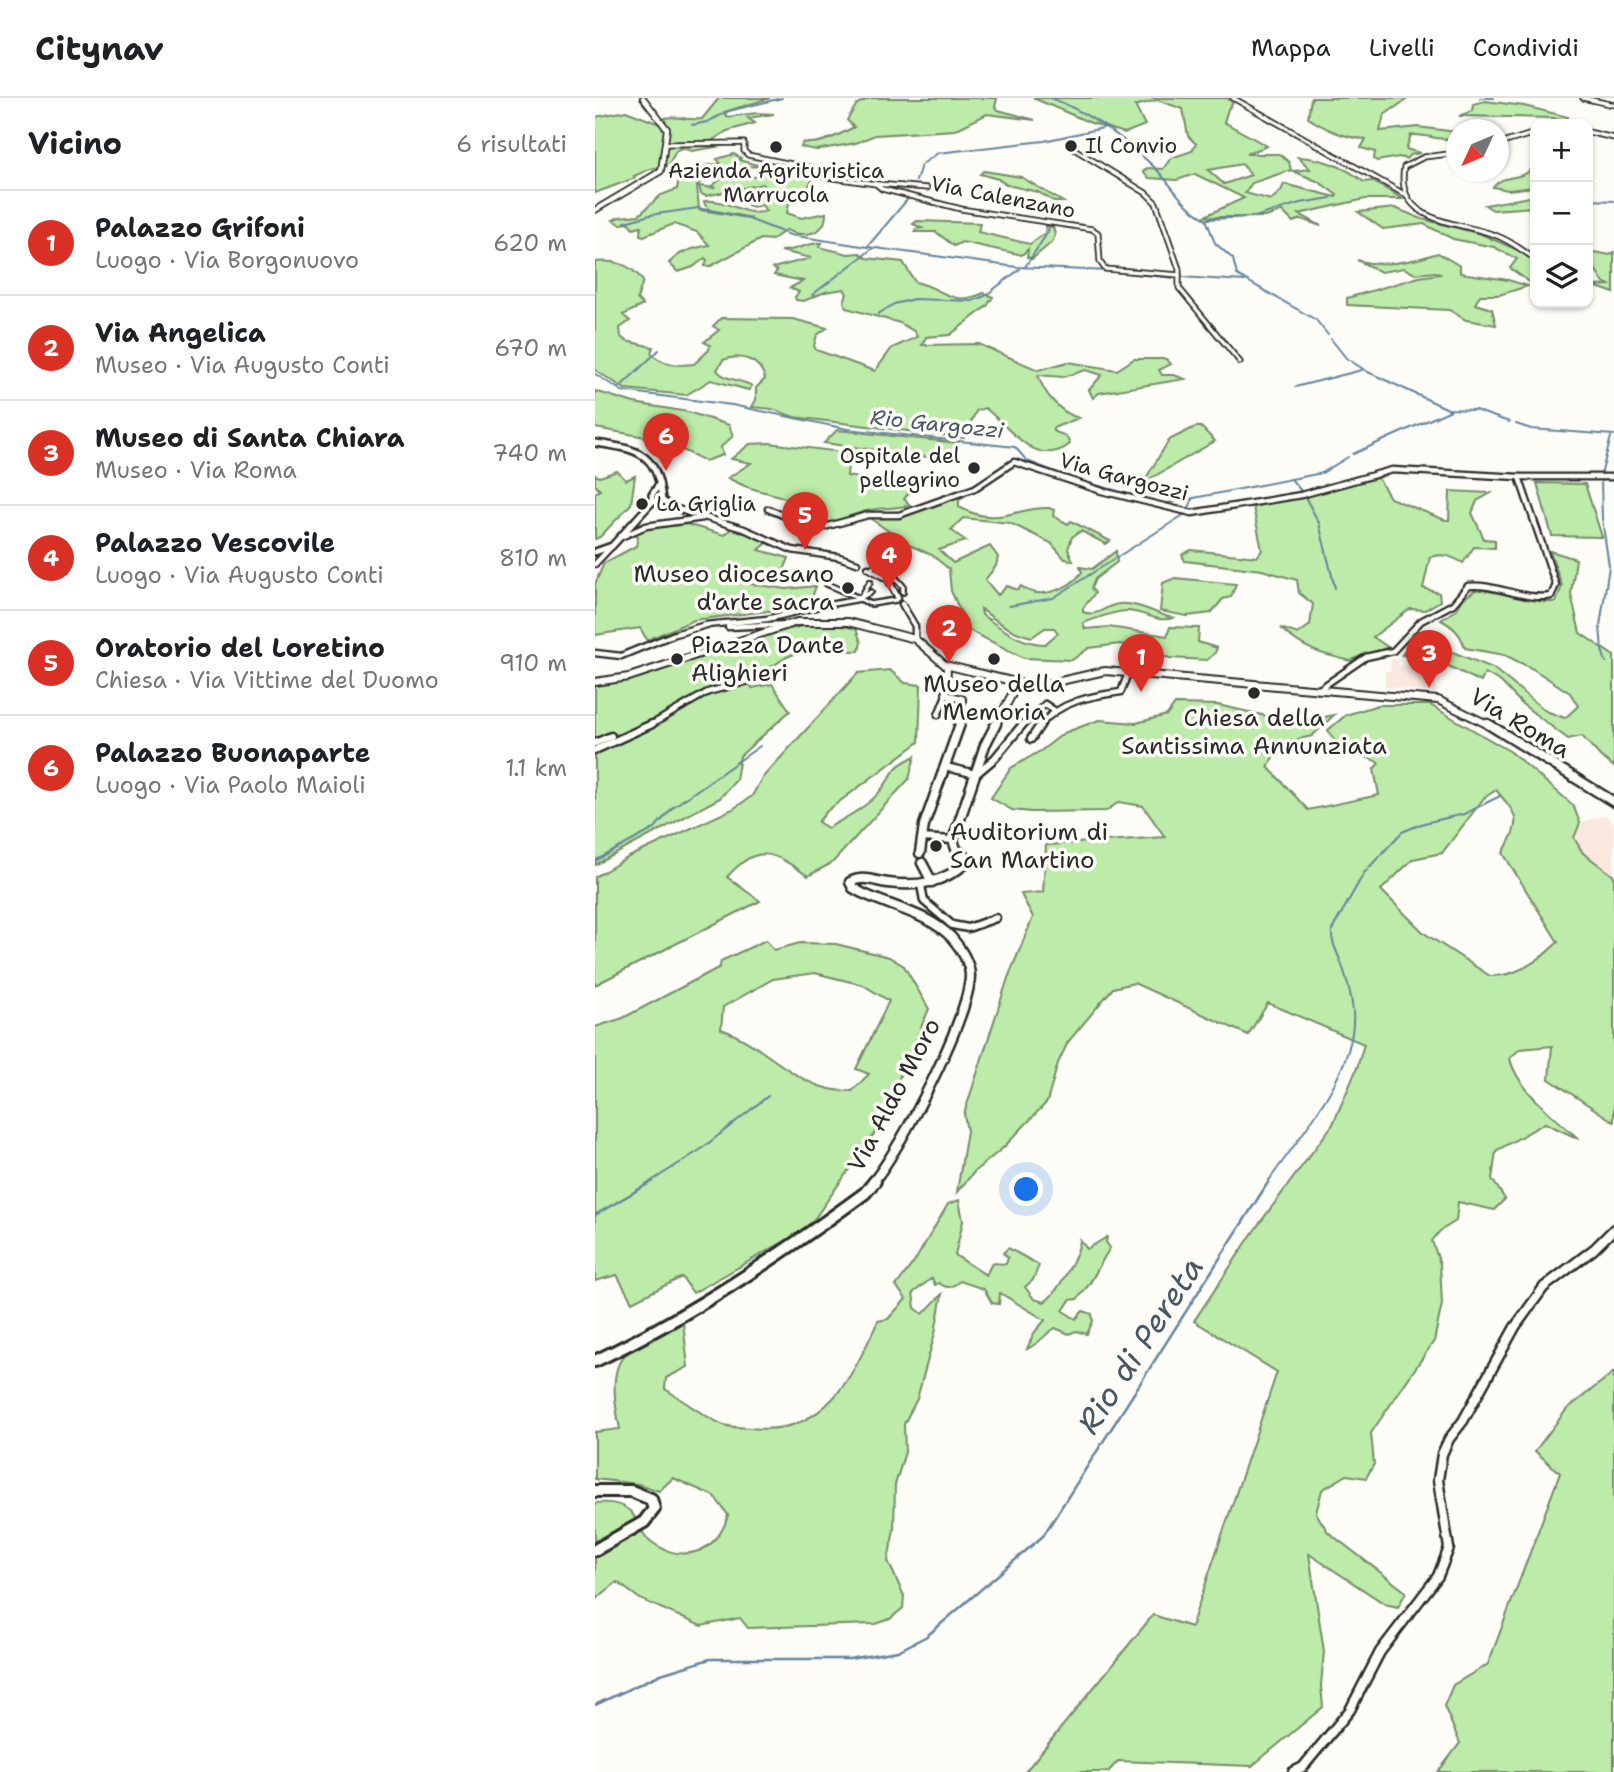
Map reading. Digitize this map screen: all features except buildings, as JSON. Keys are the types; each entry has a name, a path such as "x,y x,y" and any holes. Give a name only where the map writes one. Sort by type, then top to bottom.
{"main road":[{"path":"595,682 629,677 791,624 817,620 848,622 915,639 939,662 947,666 946,695 962,699 963,717 919,853"},
{"name":"Via Roma","path":"947,666 1018,683 1040,685 1094,672 1128,673 1391,695 1449,703 1485,722 1614,803"},
{"path":"953,840 985,745 1009,695 1018,683"},
{"name":"Via Aldo Moro","path":"595,1361 646,1335 755,1269 865,1193 880,1174 949,1041 966,998 969,970 951,936 929,923 862,893 853,888 851,882 860,877 896,884 932,883 956,873 966,863 966,857 956,849 953,840"},
{"path":"922,863 932,883"},
{"path":"595,1491 618,1490 640,1494 651,1499 654,1509 644,1522 595,1550"}],"street":[{"path":"595,209 659,174 666,144 665,125 652,113 643,98"},
{"path":"1233,98 1404,194 1431,218 1493,235 1530,256"},
{"path":"1583,98 1614,105"},
{"path":"1593,133 1614,138"},
{"path":"1509,141 1530,135"},
{"name":"Via Calenzano","path":"666,144 744,143 744,151 750,156 812,168 820,176 927,188"},
{"path":"1071,146 1146,193 1156,203 1179,275 1179,288 1240,362"},
{"path":"1404,194 1401,174 1403,167 1424,157 1446,154"},
{"name":"Via Calenzano","path":"876,184 882,189 961,209 1091,229 1098,233 1100,262 1105,269 1179,275"},
{"path":"595,443 631,450 650,459 659,473 662,500"},
{"name":"Via Gargozzi","path":"768,509 817,529 868,515 899,515 975,488 1014,462 1102,491 1192,513 1301,495 1392,470 1519,477 1614,478"},
{"path":"1317,690 1366,657 1393,651 1421,621 1453,604 1468,586 1477,585 1529,597 1551,596 1556,585 1519,477"},
{"path":"652,502 652,495 659,484"},
{"path":"595,564 621,537 630,523 652,502 662,500 674,508 800,552 839,554 857,563"},
{"path":"621,537 646,526 708,518"},
{"path":"595,552 612,546"},
{"path":"869,568 875,565 892,574 904,586 903,592"},
{"path":"827,584 871,604 897,599 894,583 869,568"},
{"path":"860,599 870,582"},
{"path":"595,653 621,656 675,634 767,619 860,599 871,592"},
{"path":"902,604 915,626 915,639"},
{"path":"703,628 791,624"},
{"path":"1031,739 1041,722 1054,710 1077,700 1121,692 1128,673"},
{"path":"595,750 612,740 641,731 708,692 749,681"},
{"path":"938,715 941,700 946,695"},
{"path":"946,767 976,774 1015,738 1027,719 1045,704 1054,710"},
{"path":"595,743 614,735 641,731"},
{"path":"922,838 953,840"},
{"path":"921,885 924,901 960,928 968,928 996,918"},
{"path":"1293,1772 1303,1767 1350,1710 1380,1652 1438,1576 1449,1548 1439,1495 1442,1454 1449,1439 1463,1421 1490,1368 1515,1327 1545,1287 1594,1249 1614,1229"}],"shaded area":[{"path":"1391,659 1398,660 1398,665 1422,668 1425,667 1425,660 1432,661 1432,667 1426,668 1436,669 1436,693 1385,687 1385,671 1390,671"},
{"path":"1605,815 1614,823 1614,876 1583,853 1574,837 1580,823"}],"green space":[{"path":"719,98 770,98 724,112 727,117 774,114 748,118 755,123 727,131 713,140 722,146 692,151 681,148 676,151 668,166 650,169 634,176 635,178 595,193 595,117 626,111 662,125 668,117 702,119"},
{"path":"870,98 997,98 995,107 998,110 1035,120 987,114 955,130 875,135 856,143 816,150 801,147 803,142 822,141 854,127 847,120 857,104"},
{"path":"1033,98 1227,98 1233,103 1224,122 1267,146 1246,154 1279,154 1289,162 1291,170 1252,183 1245,193 1271,200 1284,184 1336,197 1337,195 1319,182 1293,171 1310,169 1298,157 1333,164 1364,182 1372,181 1403,199 1365,199 1299,214 1321,226 1301,219 1293,222 1282,211 1266,217 1209,217 1205,216 1244,198 1195,174 1177,180 1149,178 1143,172 1147,168 1163,169 1171,158 1192,151 1196,144 1188,136 1183,109 1157,100 1135,106 1145,125 1125,133 1091,123","holes":["1242,164 1251,175 1224,184 1208,170"]},
{"path":"1311,98 1409,98 1384,115 1380,131 1418,127 1446,131 1446,139 1411,135 1406,149 1420,153 1410,155 1406,159 1399,157 1377,161 1374,159 1375,152 1361,148 1366,139 1335,132 1308,118"},
{"path":"1485,101 1524,106 1568,119 1459,116 1472,111 1473,104"},
{"path":"734,154 741,158 739,160 761,166 726,169 710,174 697,186 699,210 752,218 711,210 704,201 720,202 751,212 766,211 762,205 748,205 759,200 764,186 762,184 706,196 701,194 699,186 715,188 712,186 721,179 735,174 756,177 771,168 804,168 812,180 809,186 793,192 797,199 789,204 787,213 801,218 826,213 822,226 807,234 786,230 772,240 761,239 711,266 705,266 705,258 693,267 678,272 669,263 674,258 688,250 709,245 697,232 674,224 644,236 640,235 641,226 633,228 629,223 620,224 613,220 639,215 661,195 677,189 679,177 708,165 721,164 717,159"},
{"path":"1530,170 1530,188 1508,190 1493,187 1498,182 1509,182 1509,178"},
{"path":"984,171 1021,177 1063,202 1055,202 1038,192 1007,185 998,179 980,174"},
{"path":"1530,197 1530,207 1493,210 1485,205"},
{"path":"1395,208 1422,219 1481,234 1524,253 1530,253 1530,282 1510,268 1517,259 1494,247 1453,239 1424,224 1383,229 1358,212"},
{"path":"917,221 980,223 978,232 1030,244 1045,233 1046,226 1053,227 1055,235 1052,242 1032,259 1027,257 1028,249 1022,255 962,242 954,246 936,232 914,232 922,228 913,224"},
{"path":"822,243 819,247 848,254 860,253 866,258 903,262 915,282 956,298 984,293 993,297 987,306 950,335 926,337 922,345 979,344 1038,370 1068,362 1117,370 1134,359 1166,359 1171,364 1159,370 1162,375 1185,379 1099,393 1093,398 1089,390 1102,375 1086,370 1063,377 1038,375 1054,402 1065,412 1079,418 1053,428 1053,431 1066,436 1070,444 1058,451 1046,452 1024,443 985,408 976,411 964,438 794,417 772,409 752,407 756,400 756,388 765,379 755,363 743,358 723,360 717,370 724,376 752,386 749,390 711,380 686,395 625,389 595,370 595,262 602,262 628,267 643,281 637,299 643,305 623,315 630,321 620,328 621,337 626,341 653,347 651,353 665,362 677,365 694,364 709,350 710,345 704,342 719,330 713,326 721,318 793,319 827,328 817,335 814,346 816,350 875,371 892,348 917,337 915,332 900,323 846,308 844,301 847,294 844,289 825,292 804,301 796,300 799,292 790,288 803,281 774,275 777,271 773,268 811,258 781,251"},
{"path":"1593,252 1610,255 1614,252 1614,293 1594,286 1609,285 1603,282 1593,265"},
{"path":"1438,253 1460,266 1460,273 1508,280 1528,286 1499,295 1480,295 1475,304 1492,309 1496,325 1466,320 1449,310 1347,305 1347,298 1419,277 1440,274 1415,274 1404,268 1381,272 1357,260 1398,262"},
{"path":"595,391 634,403 688,412 729,425 733,436 721,447 723,455 705,461 663,440 595,428"},
{"path":"1195,427 1201,427 1215,441 1143,483 1169,440"},
{"path":"837,430 958,443 949,460 824,443"},
{"path":"769,443 849,453 847,476 913,488 904,499 910,505 871,510 831,523 806,523 801,513 785,498 747,487 728,478 751,463 731,459 750,444"},
{"path":"617,471 626,480 635,476 631,504 595,539 595,493 600,490 595,485 595,475 600,477"},
{"path":"1378,478 1390,498 1445,520 1449,520 1450,491 1491,493 1477,501 1472,513 1484,539 1495,540 1495,548 1474,547 1463,563 1447,556 1430,557 1423,588 1439,593 1440,601 1425,610 1410,609 1373,637 1388,647 1383,649 1351,661 1313,650 1280,628 1298,634 1310,625 1313,604 1299,593 1297,580 1262,570 1185,561 1182,555 1191,550 1257,557 1262,550 1253,507"},
{"path":"1537,483 1585,484 1602,537 1552,536"},
{"path":"972,490 959,500 959,507 984,516 1037,509 1054,510 1053,516 1068,524 1071,521 1110,541 1106,544 1081,531 1072,537 1068,549 1073,561 1065,559 1051,543 1010,523 963,518 951,530 966,541 939,550 953,563 990,546 998,557 996,566 985,580 998,595 1007,586 1018,590 1021,586 1036,593 1053,591 1076,578 1082,572 1080,567 1092,569 1116,551 1117,562 1095,579 1091,588 1095,593 1083,608 1083,612 1093,613 1114,605 1126,604 1173,618 1162,619 1123,611 1083,623 1085,629 1109,627 1167,636 1170,627 1199,628 1198,642 1217,648 1215,653 1207,660 1170,658 1120,644 1089,648 1072,660 1024,658 972,632 959,621 963,617 951,591 949,569 932,555 907,544 870,518 908,515","holes":["981,609 1005,626 1024,635 1032,637 1045,628 1054,628 1058,633 1045,644 1028,641 1012,635 982,615"]},
{"path":"686,524 724,535 732,528 768,542 759,550 789,558 782,575 751,570 743,583 787,589 816,586 809,606 694,620 647,640 640,628 595,635 595,584 604,563 636,546 638,537 635,532 646,528"},
{"path":"1550,551 1576,559 1571,594 1580,633 1614,656 1614,767 1582,736 1568,739 1522,704 1501,682 1485,673 1481,682 1434,659 1402,655 1413,639 1435,645 1493,668 1546,711 1565,718 1578,706 1570,693 1505,655 1465,648 1456,631 1441,620 1457,609 1463,599 1477,589 1556,602 1562,586"},
{"path":"1175,578 1236,584 1231,597 1223,599 1211,613 1187,616 1160,611 1163,583"},
{"path":"839,625 856,629 861,642 859,651 804,650 787,657 749,681 752,688 772,684 790,711 740,756 736,780 720,798 595,865 595,684 634,678 757,636 803,626"},
{"path":"890,670 905,683 921,685 919,742 827,811 818,822 828,828 856,811 876,796 897,767 915,756 909,779 832,863 808,876 775,856 757,855 748,859 727,877 760,901 595,985 595,877 629,857 733,809 752,796 762,778 858,673"},
{"path":"1175,704 1218,705 1297,723 1334,715 1312,736 1291,741 1276,751 1268,767 1308,810 1379,795 1374,769 1379,763 1344,748 1328,730 1346,715 1378,705 1430,705 1511,752 1573,805 1580,823 1574,838 1583,853 1614,876 1614,1122 1549,1079 1552,1046 1520,1049 1510,1058 1528,1092 1579,1139 1545,1123 1496,1151 1492,1179 1505,1199 1494,1210 1458,1202 1456,1221 1440,1231 1432,1241 1440,1264 1442,1304 1434,1341 1371,1433 1374,1464 1366,1478 1347,1475 1322,1490 1316,1513 1328,1532 1406,1592 1398,1607 1385,1604 1309,1554 1324,1651 1321,1686 1323,1707 1252,1766 1118,1761 1108,1772 1025,1772 1153,1615 1191,1627 1277,1372 1194,1321 1254,1231 1333,1124 1357,1068 1364,1044 1268,1003 1248,1035 1134,983 1113,988 1068,1042 1058,1063 1047,1102 1004,1147 975,1171 957,1192 967,1131 964,1114 1008,978 1033,917 1021,894 1043,892 1046,845 1165,837 1143,806 1119,802 1106,811 1031,812 1012,810 991,798 1011,768 1064,733 1099,720 1136,723 1167,715","holes":["1496,790 1510,807 1515,820 1513,833 1503,853 1558,942 1527,966 1509,974 1490,976 1424,933 1381,890 1413,859 1442,853 1484,798"]},
{"path":"766,940 774,950 800,943 836,944 889,957 904,966 929,1009 876,1131 808,1228 693,1293 682,1277 632,1302 617,1275 595,1281 595,1027 623,1018 720,967 721,961","holes":["815,973 863,985 889,1001 856,1069 869,1074 852,1091 815,1085 754,1046 721,1029 723,1007 773,979"]},
{"path":"959,1200 963,1221 955,1255 986,1275 992,1263 1006,1264 1008,1258 1003,1253 1008,1248 1039,1265 1033,1280 1025,1287 1034,1299 1044,1302 1055,1292 1071,1264 1080,1240 1087,1249 1107,1237 1106,1242 1110,1248 1087,1287 1077,1299 1070,1300 1063,1311 1076,1319 1083,1311 1092,1314 1093,1321 1087,1334 1076,1331 1069,1334 1055,1328 1027,1349 1034,1333 1045,1320 1000,1293 999,1304 992,1303 984,1289 960,1281 950,1287 939,1283 935,1285 932,1278 913,1293 915,1308 923,1314 942,1294 935,1333 917,1399 904,1424 905,1452 895,1485 894,1529 888,1561 904,1596 903,1608 890,1619 876,1624 748,1628 740,1618 701,1626 640,1599 617,1582 595,1600 595,1503 614,1504 627,1509 648,1539 672,1552 684,1554 696,1552 716,1539 728,1515 714,1496 673,1478 659,1491 638,1484 595,1479 595,1432 620,1429 615,1401 615,1380 616,1371 625,1355 645,1341 683,1322 688,1367 666,1378 665,1389 709,1418 727,1426 777,1428 798,1423 817,1413 832,1399 858,1363 878,1321 888,1319 906,1299 896,1286 916,1259 948,1204"},
{"path":"1614,1372 1614,1772 1438,1772 1460,1743 1444,1706 1453,1685 1488,1664 1560,1473 1535,1451 1567,1409"}],"waterway":[{"path":"692,125 707,122 729,111 782,98"},
{"path":"1051,98 1092,119 1142,156 1183,201 1206,219 1215,243 1233,259 1237,275 1316,320 1328,335"},
{"path":"1480,98 1494,98"},
{"path":"916,181 921,165 938,153 1044,141 1103,128"},
{"path":"868,246 912,194"},
{"path":"1208,219 1255,217 1300,203 1331,198"},
{"path":"1593,200 1614,201"},
{"path":"625,222 650,215 698,208 746,218 790,235 868,247 1017,267 1110,271"},
{"path":"1025,267 1048,232 1049,226"},
{"path":"812,295 872,249"},
{"path":"878,314 894,304 914,299 972,301 985,296 1020,269"},
{"path":"1125,273 1175,278"},
{"path":"1181,277 1245,281"},
{"path":"1331,339 1346,358 1368,372 1448,409 1475,410 1509,422"},
{"path":"619,388 659,350"},
{"path":"1295,387 1362,370"},
{"name":"Rio Gargozzi","path":"595,374 622,391 732,405 847,429 1015,447 1027,461 1071,478 1157,502"},
{"name":"Rio Gargozzi","path":"1353,454 1451,410"},
{"path":"1516,424 1531,429 1614,435"},
{"path":"1601,475 1611,437"},
{"name":"Rio Gargozzi","path":"1291,479 1322,473 1348,457"},
{"name":"Rio Gargozzi","path":"1163,504 1291,479"},
{"path":"1291,479 1302,492"},
{"path":"1601,480 1602,519 1609,566 1600,626 1606,662"},
{"path":"1304,495 1319,523 1335,588"},
{"path":"1188,511 1192,500"},
{"path":"1009,606 1053,598 1185,514"},
{"path":"595,861 654,829 673,807 760,746"},
{"name":"Rio di Pereta","path":"1268,1182 1324,1102 1346,1057 1352,1035 1353,1012 1332,930 1364,873 1402,832 1424,823 1464,814 1500,796"},
{"path":"650,1182 700,1150 768,1096"},
{"path":"595,1215 653,1181"},
{"name":"Rio di Pereta","path":"595,1705 661,1674 710,1659 849,1659 898,1651 927,1636 1043,1536 1269,1181"}],"place":[{"name":"Il Convio","path":"1071,146"},
{"name":"Azienda Agrituristica Marrucola","path":"776,147"},
{"name":"Ospitale del pellegrino","path":"974,468"},
{"name":"Palazzo Buonaparte","path":"666,471"},
{"name":"La Griglia","path":"642,504"},
{"name":"Oratorio del Loretino","path":"805,550"},
{"name":"Museo diocesano d'arte sacra","path":"848,588"},
{"name":"Palazzo Vescovile","path":"889,590"},
{"name":"Piazza Dante Alighieri","path":"677,659"},
{"name":"Museo della Memoria","path":"994,659"},
{"name":"Via Angelica","path":"949,663"},
{"name":"Museo di Santa Chiara","path":"1429,688"},
{"name":"Palazzo Grifoni","path":"1141,692"},
{"name":"Chiesa della Santissima Annunziata","path":"1254,693"},
{"name":"Auditorium di San Martino","path":"936,846"}]}
